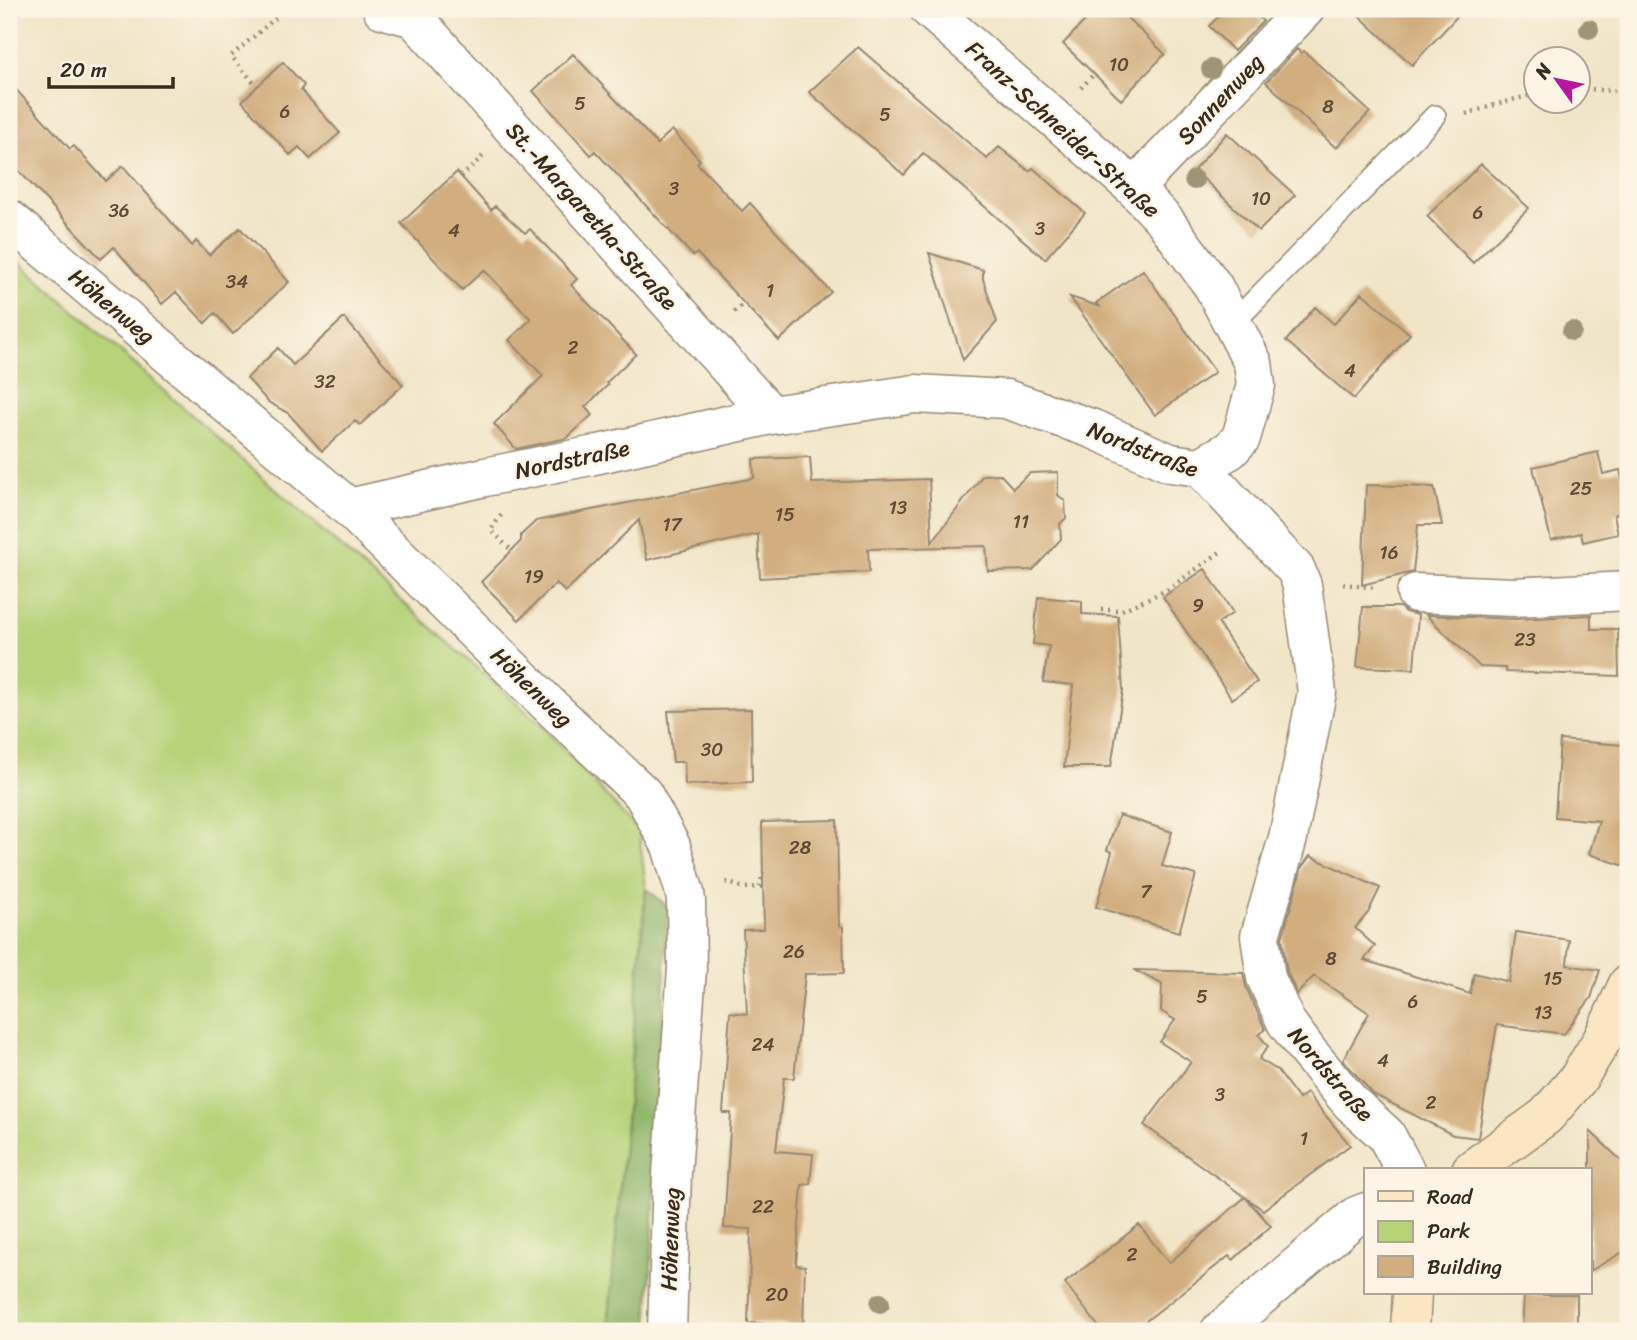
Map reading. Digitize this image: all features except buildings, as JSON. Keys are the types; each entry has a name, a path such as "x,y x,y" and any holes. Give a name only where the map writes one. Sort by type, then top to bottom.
{"main road":[{"path":"1474,1168 1546,1116 1578,1079 1602,1040 1628,984"},
{"path":"1410,1331 1412,1294"}],"street":[{"name":"Franz-Schneider-Straße","path":"929,9 1134,188 1165,221 1205,275 1253,363 1256,385 1241,438 1230,450 1200,467"},
{"name":"Sonnenweg","path":"1134,188 1305,9"},
{"name":"St.-Margaretha-Straße","path":"400,12 771,415"},
{"name":"Höhenweg","path":"9,219 349,508 643,794 671,846 685,894 687,969 672,1173 667,1331"},
{"name":"Nordstraße","path":"349,508 771,415 915,394 1006,399 1093,429 1170,463 1200,467 1296,570 1302,585 1317,692 1288,838 1260,936 1266,978 1286,1022 1308,1053 1351,1103 1386,1135 1404,1168"},
{"path":"1416,593 1514,597 1628,591"},
{"path":"1220,1331 1356,1216 1364,1213"}],"lane":[{"path":"1233,323 1435,116"}],"path":[{"path":"257,87 231,56 286,9"},
{"path":"1592,90 1614,91 1626,100"},
{"path":"1435,116 1451,119 1522,97"},
{"path":"461,177 485,154"},
{"path":"491,530 512,551"},
{"path":"1101,610 1122,610 1167,590 1224,549"},
{"path":"1340,584 1416,593"}],"green space":[{"path":"9,253 537,721 639,831 646,888 608,1331 9,1331"},
{"path":"646,888 668,907 648,1331 608,1331"}]}
